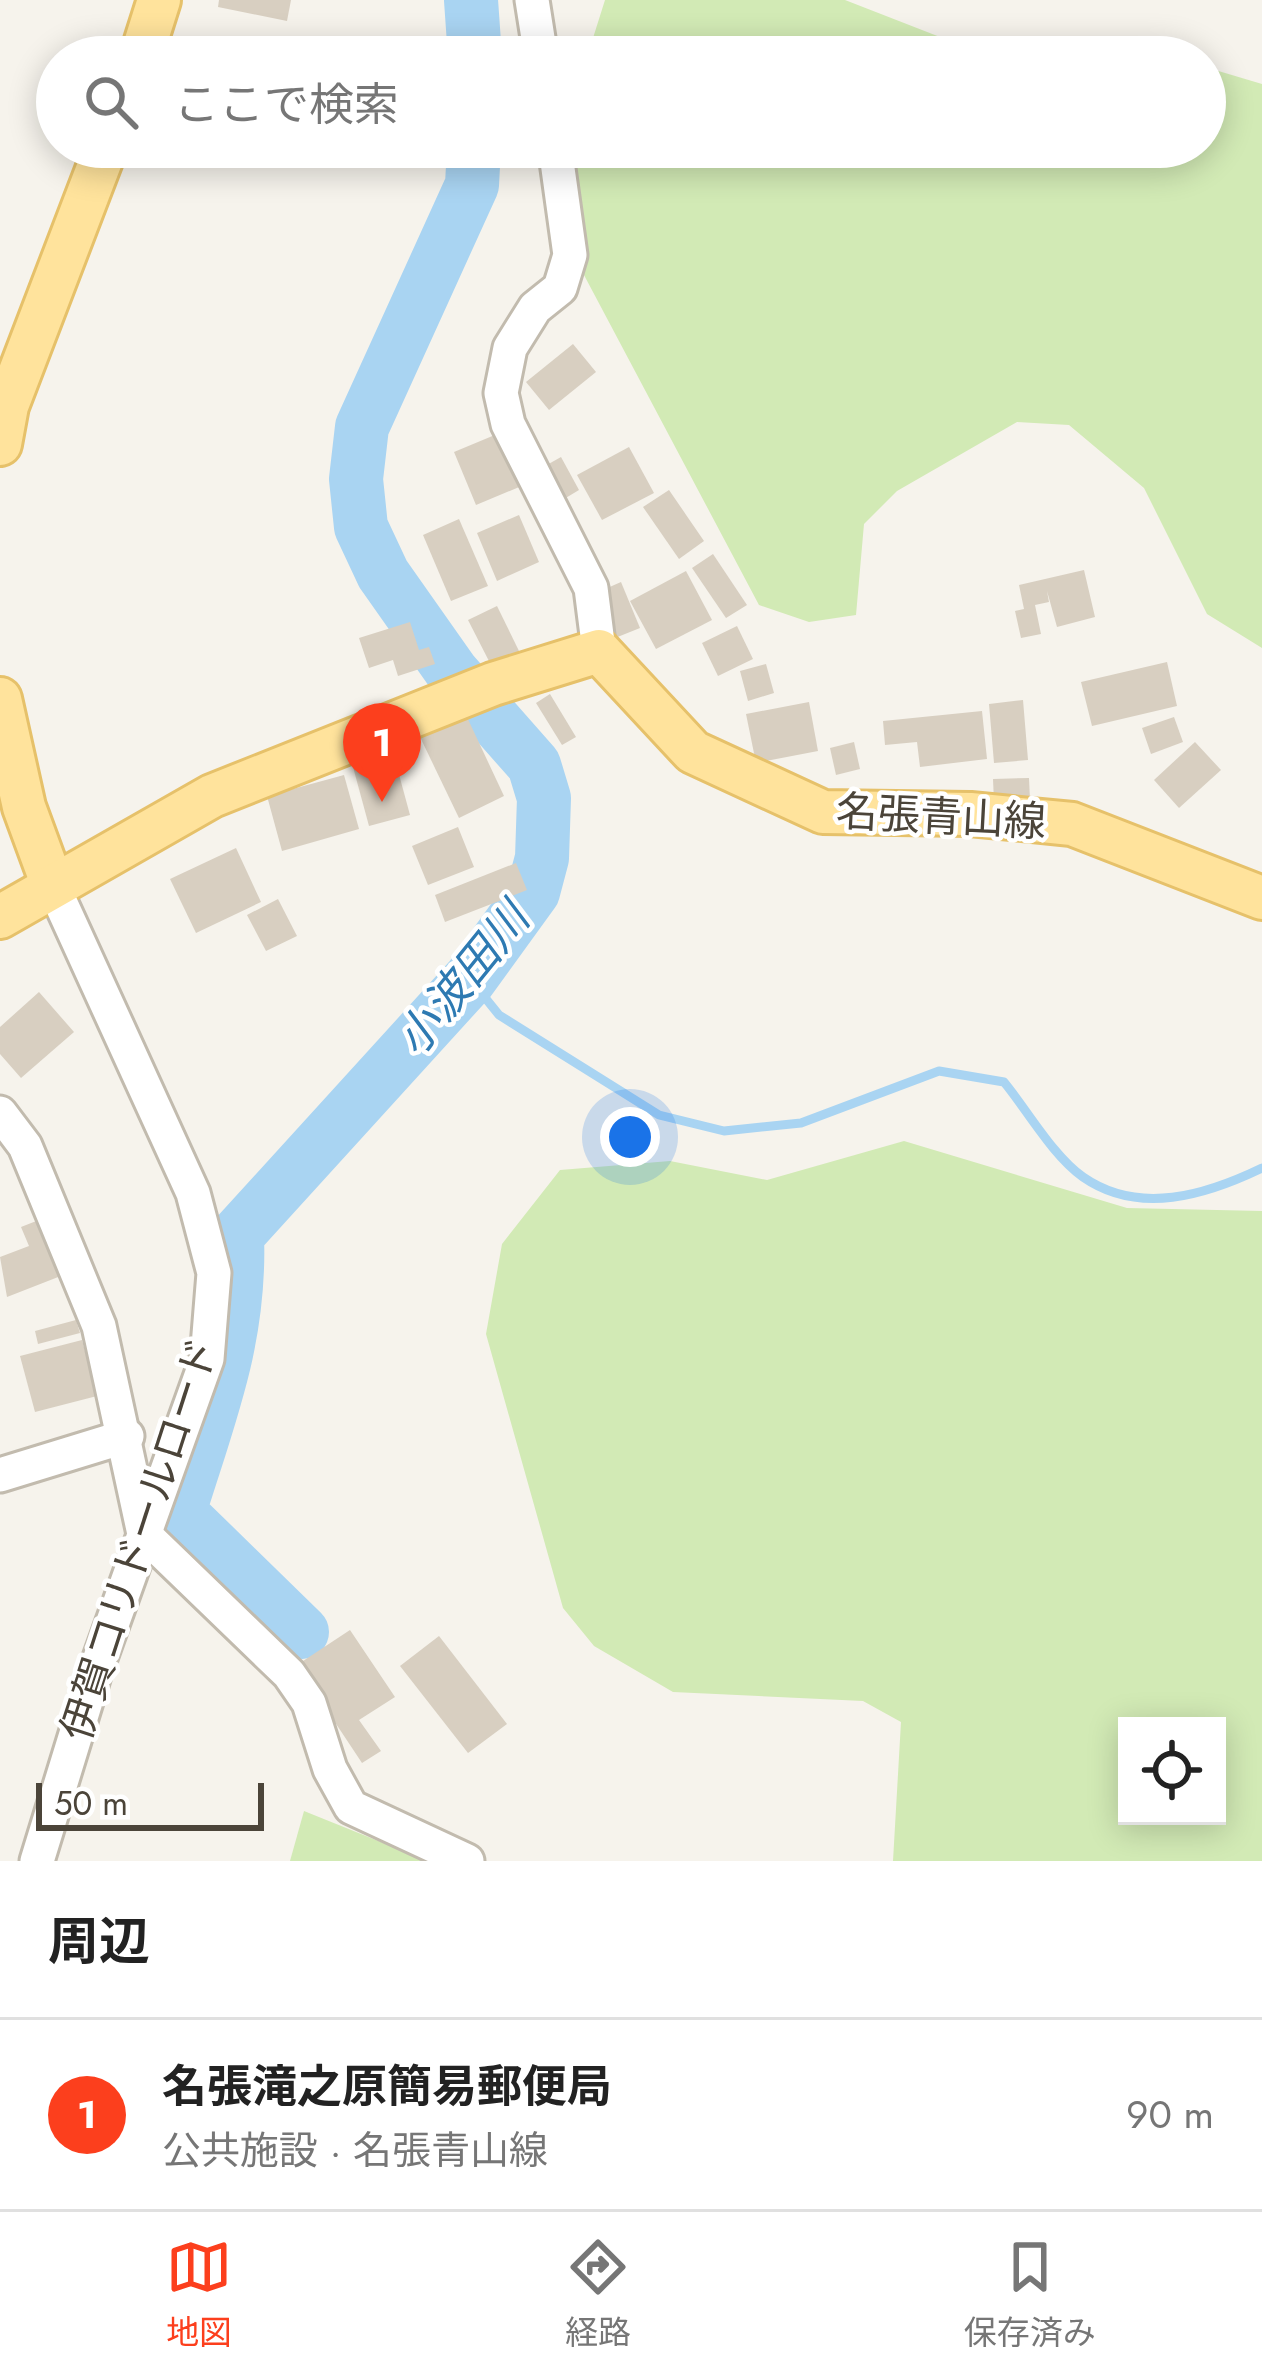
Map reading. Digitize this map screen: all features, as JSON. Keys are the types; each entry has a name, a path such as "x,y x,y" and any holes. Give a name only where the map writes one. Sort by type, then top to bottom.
{"main road":[{"path":"148,36 159,0"},
{"path":"0,444 7,406 98,168"},
{"path":"0,917 212,796 494,684 599,651"},
{"name":"名張青山線","path":"599,651 693,752 823,812 970,814 1072,824 1262,898"},
{"path":"0,699 25,807 53,886"}],"street":[{"path":"532,0 538,36"},
{"path":"558,168 570,255 560,288 535,308 510,349 501,393 508,424 591,588 599,651"},
{"name":"伊賀コリドールロード","path":"37,1861 207,1359 214,1273 193,1193 53,886"},
{"path":"0,1113 26,1146 99,1326 127,1436 144,1534 289,1674 309,1703 329,1769 351,1807 467,1861"},
{"path":"0,1475 127,1436"}],"green space":[{"path":"605,0 845,0 937,36 594,36"},
{"path":"1226,73 1262,84 1262,648 1207,614 1144,488 1069,425 1017,422 897,491 864,524 856,615 809,622 759,605 567,243 572,168 1226,168"},
{"path":"904,1141 1127,1208 1262,1211 1262,1861 893,1861 901,1722 863,1701 673,1692 594,1646 563,1608 486,1334 502,1244 560,1170 670,1161 767,1180"},
{"path":"304,1811 428,1861 290,1861"}],"building":[{"path":"219,0 291,0 287,21 218,7"},
{"path":"573,344 596,372 549,410 526,382"},
{"path":"502,432 524,485 476,505 454,452"},
{"path":"629,447 654,493 602,520 577,475"},
{"path":"561,457 579,490 564,499 545,466"},
{"path":"669,490 704,541 679,559 643,507"},
{"path":"519,515 539,562 497,581 477,533"},
{"path":"459,519 488,586 451,601 423,535"},
{"path":"713,554 747,605 726,618 692,568"},
{"path":"1084,570 1095,617 1057,627 1047,591 1049,602 1035,605 1041,634 1021,638 1015,611 1024,609 1019,585"},
{"path":"686,571 712,620 656,649 630,601"},
{"path":"621,582 640,628 615,638 596,593"},
{"path":"497,606 520,653 492,667 468,620"},
{"path":"410,622 419,650 429,647 435,664 398,676 393,660 369,668 359,638"},
{"path":"737,626 753,659 718,676 702,643"},
{"path":"1167,662 1177,706 1092,726 1081,682"},
{"path":"766,664 774,693 748,701 740,671"},
{"path":"550,694 576,737 562,745 536,703"},
{"path":"1023,700 1028,760 994,763 989,704"},
{"path":"809,702 818,751 756,763 746,714"},
{"path":"982,711 987,759 920,767 917,742 885,745 883,721"},
{"path":"466,715 504,796 459,818 420,737"},
{"path":"1174,717 1183,742 1151,754 1142,728"},
{"path":"854,742 860,769 836,775 830,748"},
{"path":"1195,742 1221,770 1179,808 1154,780"},
{"path":"394,756 410,815 369,826 353,767"},
{"path":"344,775 359,829 282,851 267,796"},
{"path":"1029,778 1030,800 994,802 993,779"},
{"path":"458,827 474,867 428,885 412,846"},
{"path":"236,848 261,902 196,933 170,879"},
{"path":"516,863 527,890 445,922 435,895"},
{"path":"278,899 297,936 266,951 247,915"},
{"path":"39,992 74,1032 21,1078 0,1054 0,1027"},
{"path":"49,1216 71,1272 7,1297 0,1257 29,1246 21,1227"},
{"path":"76,1320 80,1333 38,1344 35,1331"},
{"path":"82,1340 97,1396 35,1412 20,1356"},
{"path":"350,1630 395,1697 359,1720 381,1751 362,1763 297,1665"},
{"path":"439,1636 507,1724 468,1753 400,1666"}],"waterway":[{"name":"小波田川","path":"471,0 474,36"},
{"name":"小波田川","path":"302,1632 179,1512 228,1343 237,1235 470,979 533,892 542,858 544,798 534,765 452,672 383,574 361,527 356,479 362,427 472,185 473,168"},
{"path":"470,979 499,1015 659,1115 724,1131 801,1123 939,1071 1004,1082 1072,1168 1104,1189 1127,1196 1196,1193 1262,1168"}],"place":[{"name":"名張滝之原簡易郵便局","path":"382,802"}]}
